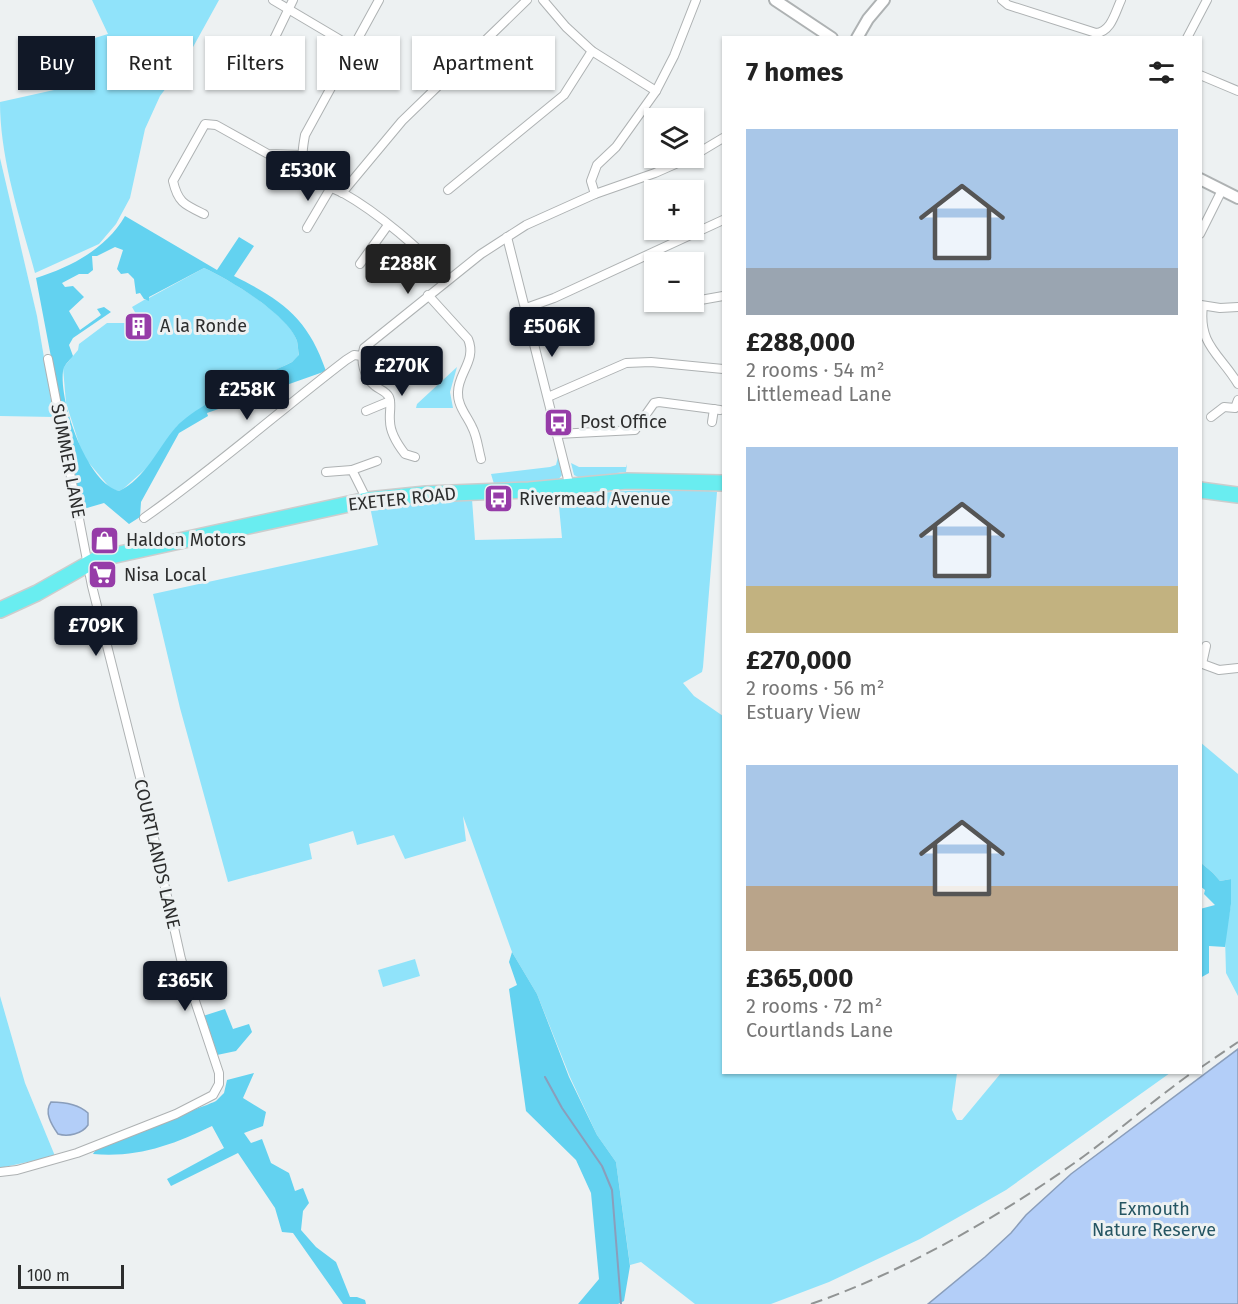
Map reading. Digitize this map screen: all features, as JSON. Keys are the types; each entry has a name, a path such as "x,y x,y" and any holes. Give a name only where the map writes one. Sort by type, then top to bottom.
{"highway":[{"name":"EXETER ROAD","path":"0,610 37,593 87,564 107,557 182,543 367,500 426,494 570,487 653,480 722,483"},
{"path":"1202,490 1238,495"}],"street":[{"path":"273,0 291,4 337,36"},
{"path":"360,36 379,0"},
{"path":"342,193 402,121 527,0"},
{"path":"543,0 566,27 592,51 656,91"},
{"path":"595,194 591,181 597,165 616,147 656,91 674,56 696,0"},
{"path":"775,0 829,36"},
{"path":"858,36 868,19 884,0"},
{"path":"1002,0 1008,5 1096,33 1108,29 1121,0"},
{"path":"1188,36 1207,0"},
{"path":"276,36 291,4"},
{"path":"447,190 564,95 592,51"},
{"path":"1202,76 1238,91"},
{"path":"330,90 305,135 302,155 306,169 330,189 342,193 388,225 426,257 446,280"},
{"path":"204,214 187,206 177,196 173,181 205,124 216,125 268,154 302,155"},
{"path":"704,149 722,139"},
{"path":"415,457 405,454 393,435 388,395 371,382 363,367 362,356 369,343 446,280 507,237 548,213 666,168"},
{"path":"1202,180 1238,198"},
{"path":"307,228 330,189"},
{"path":"1202,230 1222,190"},
{"path":"526,309 722,220"},
{"path":"360,264 388,225"},
{"path":"507,237 570,487"},
{"path":"428,295 468,339 471,346 472,354 457,390 458,398 473,429 481,459"},
{"path":"704,299 722,296"},
{"path":"1238,307 1220,308 1202,305 1202,320 1207,341 1238,384"},
{"path":"144,518 195,481 346,360 354,355 362,356"},
{"name":"SUMMER LANE","path":"48,359 87,564"},
{"path":"548,397 626,363 651,362 722,369"},
{"path":"1211,417 1224,407 1235,408 1238,400"},
{"path":"366,411 390,401"},
{"path":"557,434 635,430 654,403 659,402 717,410 712,422"},
{"path":"326,472 352,470 377,461"},
{"path":"352,470 367,500"},
{"name":"COURTLANDS LANE","path":"0,1172 80,1155 176,1114 213,1095 219,1084 219,1073 181,958 144,793 87,564"},
{"path":"1202,660 1206,646"},
{"path":"1202,664 1219,670 1238,668"}],"shaded area":[{"path":"92,0 219,0 193,47 193,36 107,36 107,90 165,90 145,129 130,198 116,224 99,244 35,273 7,167 0,102 54,90 95,90 95,38 108,34"},
{"path":"0,158 37,316 54,417 0,416"},
{"path":"125,216 217,270 239,237 254,246 234,276 279,303 302,324 311,337 326,371 207,413 208,416 179,433 141,502 140,517 129,524 104,503 80,510 36,278 75,262 98,247 117,228","holes":["115,247 123,250 117,269 121,274 128,273 134,279 136,294 140,293 144,299 149,301 149,297 204,268 228,280 270,309 291,331 297,341 299,355 292,362 199,408 176,427 137,479 119,491 107,485 86,458 71,420 63,385 63,369 73,356 69,345 73,338 111,312 104,307 97,309 101,315 80,330 69,311 84,297 73,286 65,287 62,283 93,270 92,256 97,256"]},
{"path":"204,268 242,289 283,320 297,341 299,356 292,362 212,401 177,426 150,465 123,489 119,491 111,489 83,456 66,403 63,368 78,350 79,344 107,323 127,323 128,330 134,335 146,334 149,322 144,314 136,314 132,307"},
{"path":"457,367 450,392 453,408 416,408 417,404"},
{"path":"558,457 562,475 558,480 494,484 491,474 550,467 556,465"},
{"path":"571,463 579,467 626,467 627,464 626,472 617,473 617,475 582,479 574,475"},
{"path":"693,489 717,492 703,667 702,672 683,683 694,696 722,715 722,1074 957,1074 952,1110 957,1120 962,1120 1000,1074 1169,1074 1006,1190 920,1239 829,1282 771,1304 695,1304 641,1262 630,1265 616,1162 597,1135 570,1077 537,994 512,952 463,816 466,841 405,859 394,835 357,845 353,831 309,844 312,859 228,882 180,708 153,594 378,545 370,507 422,501 472,499 475,540 562,538 558,496"},
{"path":"1202,744 1238,774 1238,996 1226,973 1225,937 1231,904 1231,879 1220,881 1202,864"},
{"path":"1202,864 1220,881 1231,879 1231,904 1225,947 1209,946 1209,973 1202,977 1202,908 1215,905 1204,894 1205,890 1202,888"},
{"path":"512,952 537,994 569,1077 597,1135 616,1162 630,1266 624,1301 618,1304 578,1304 599,1279 591,1193 576,1160 526,1111 509,989 517,985 509,962"},
{"path":"415,959 420,976 383,987 378,970"},
{"path":"0,996 25,1083 55,1156 0,1168"},
{"path":"225,1009 233,1029 249,1024 252,1032 236,1051 217,1055 203,1016"},
{"name":"Exmouth Nature Reserve","path":"1238,1049 1238,1304 928,1304 985,1257 1071,1174"},
{"path":"254,1073 243,1098 266,1112 263,1126 244,1133 251,1143 262,1139 271,1163 289,1173 295,1191 303,1188 309,1203 303,1211 301,1230 316,1247 336,1262 350,1297 365,1300 366,1304 343,1304 293,1233 282,1232 275,1208 238,1153 171,1186 167,1179 224,1148 212,1126 154,1149 125,1154 93,1154 114,1139 216,1101 224,1093 227,1080"},
{"path":"51,1102 80,1107 88,1113 88,1125 82,1131 74,1134 58,1134 48,1114"}],"building":[{"name":"A la Ronde","path":"139,316 146,319 149,326 146,333 139,336 132,333 129,326 132,319"}],"waterway":[{"path":"545,1077 562,1108 602,1166 612,1190 621,1304"}],"railway":[{"path":"1202,1067 1238,1042"},
{"path":"811,1304 913,1261 1012,1205 1088,1153 1190,1074"}],"place":[{"name":"A la Ronde","path":"139,326"},
{"name":"Post Office","path":"559,422"},
{"name":"Rivermead Avenue","path":"498,499"},
{"name":"Haldon Motors","path":"105,540"},
{"name":"Nisa Local","path":"103,575"}]}
